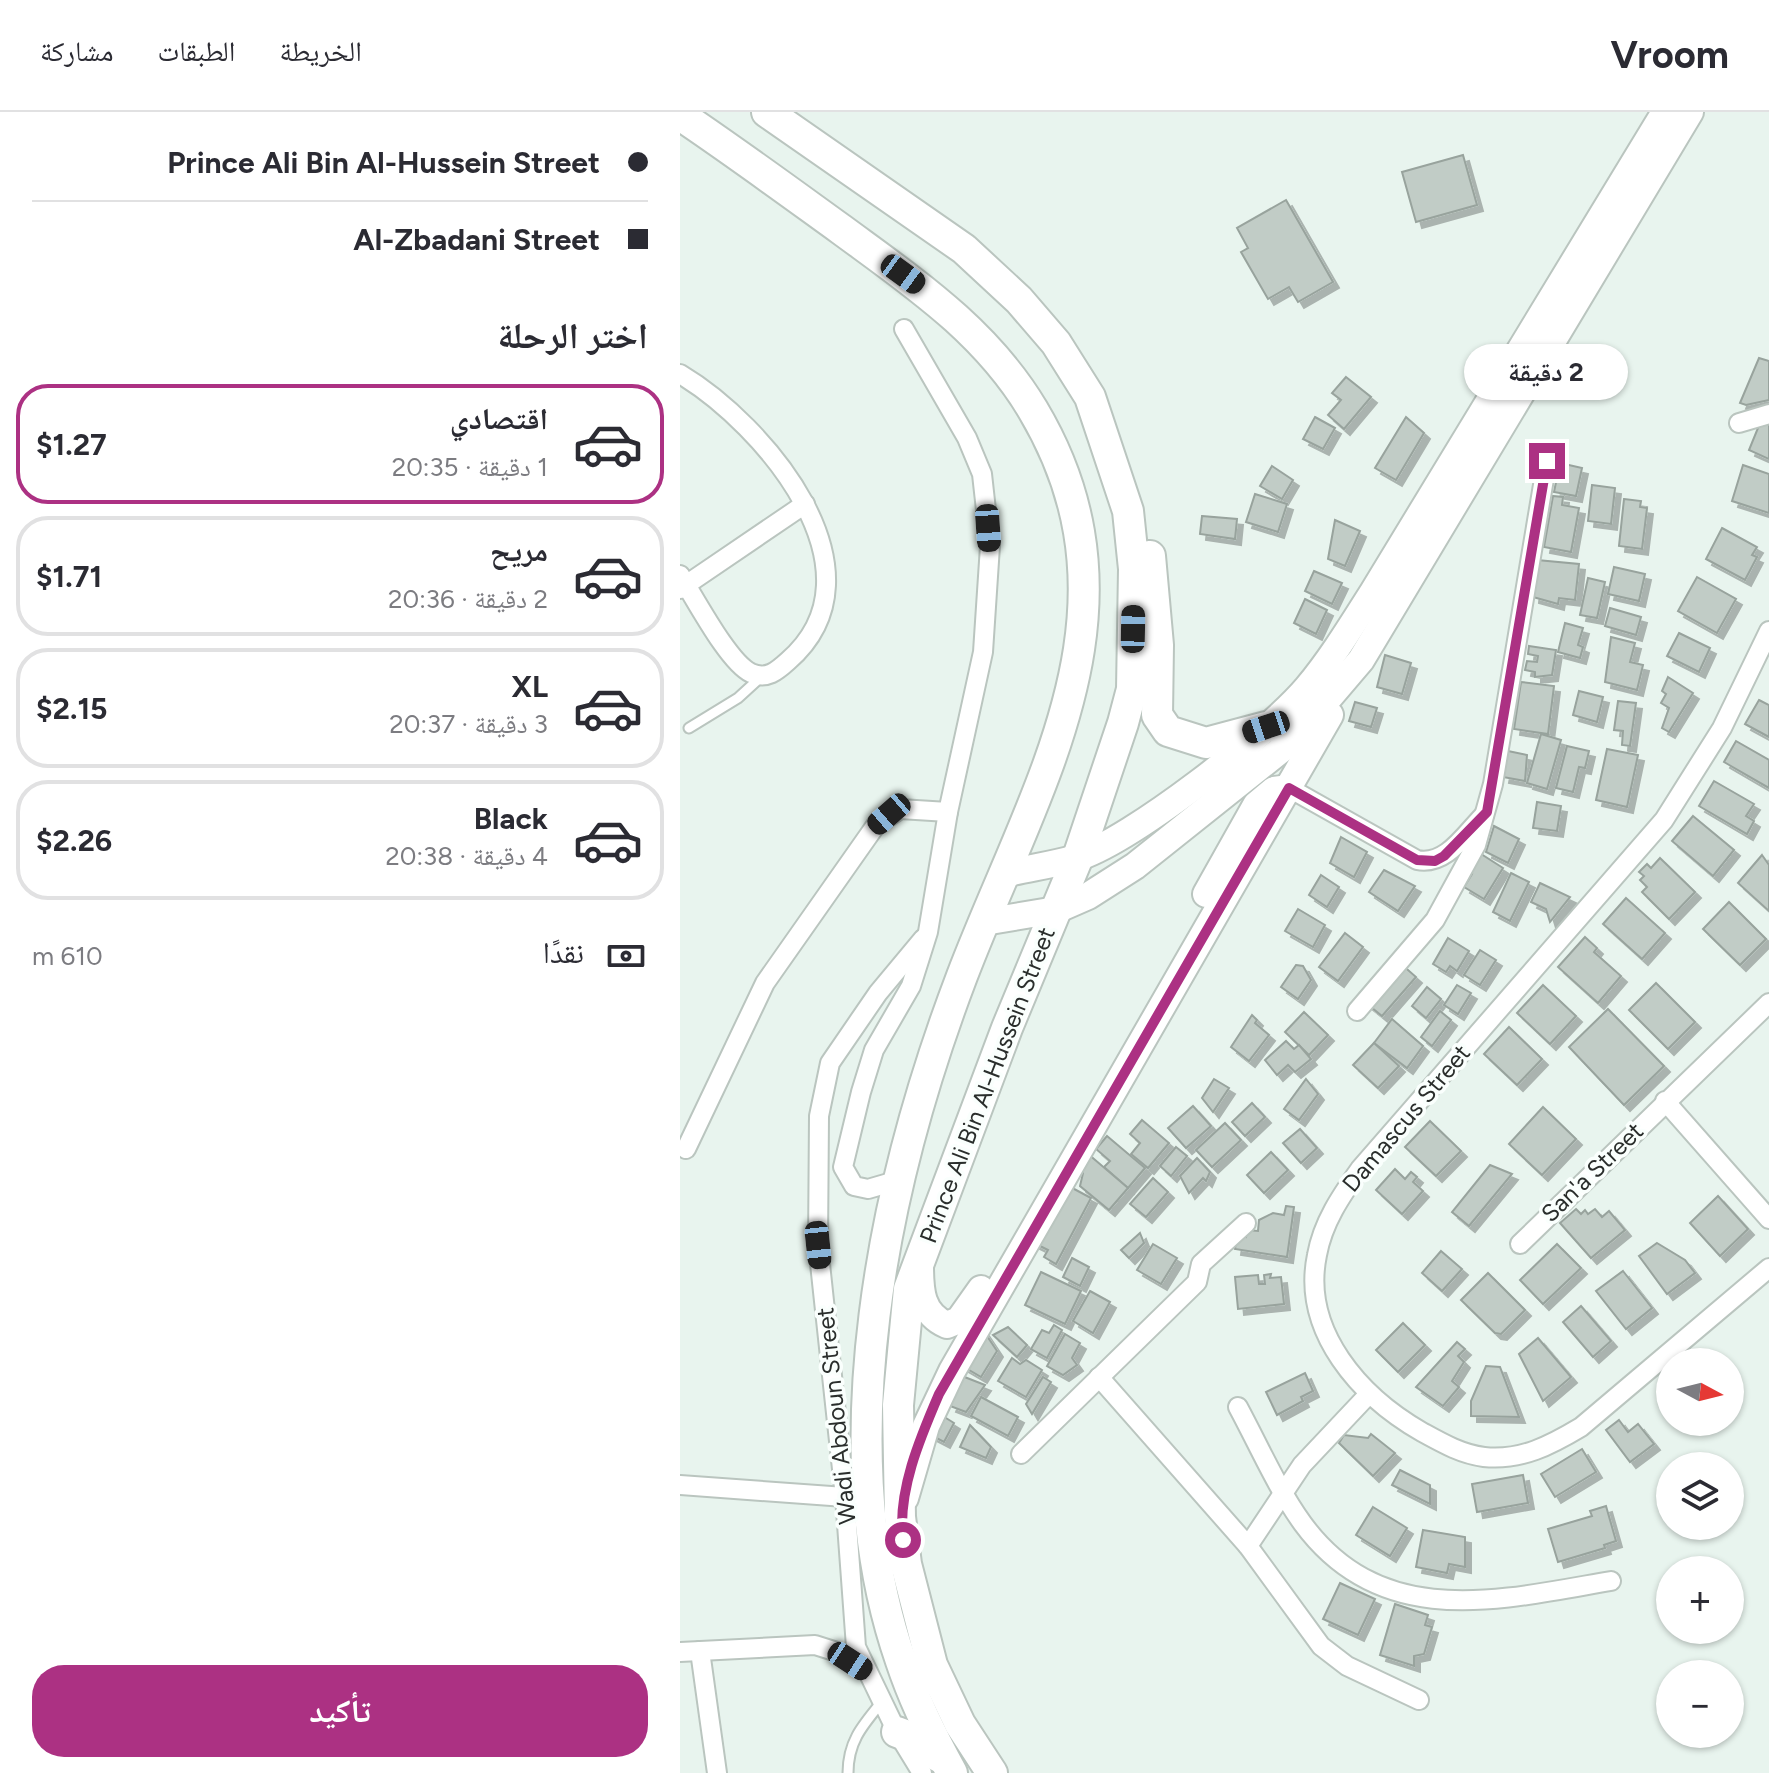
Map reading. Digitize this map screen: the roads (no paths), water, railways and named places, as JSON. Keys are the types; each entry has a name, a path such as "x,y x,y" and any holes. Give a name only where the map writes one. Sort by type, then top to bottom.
{"main road":[{"name":"Prince Ali Bin Al-Hussein Street","path":"767,112 964,249 1019,300 1056,343 1090,397 1128,511 1134,569 1132,689 1078,857 1007,1028 909,1289 898,1405 900,1517 906,1564 932,1665 960,1724 992,1773"},
{"path":"1004,874 1078,857 1149,817 1266,727 1304,691 1336,652 1665,112"},
{"name":"Prince Ali Bin Al-Hussein Street","path":"900,1517 917,1454 939,1394 1361,660 1690,112"},
{"name":"Prince Ali Bin Al-Hussein Street","path":"680,115 774,177 947,307 1003,366 1032,409 1048,440 1080,532 1085,596 1080,656 1061,729 961,979 899,1180 886,1230 852,1437 896,1644 940,1769"},
{"path":"1128,511 1149,550 1156,605 1157,715 1168,731 1189,741 1206,743 1266,727"},
{"name":"Prince Ali Bin Al-Hussein Street","path":"984,922 1056,910 1088,896 1135,866 1292,741 1361,660"},
{"name":"Prince Ali Bin Al-Hussein Street","path":"919,1260 920,1293 926,1307 938,1321 947,1325 959,1320 989,1276 1256,805 1274,790 1289,788"},
{"path":"897,1732 913,1738 940,1769"}],"street":[{"path":"899,1180 868,1189 854,1186 843,1167 874,1050 911,986 928,932 948,812 983,652 990,546 982,474 967,438 904,329"},
{"path":"680,374 731,410 757,437 805,504 820,536 826,565 823,608 813,631 796,655 774,674 761,676 748,672 735,658 682,582 805,504"},
{"path":"1739,423 1769,414"},
{"path":"1357,1011 1435,920 1476,845 1487,812 1547,461"},
{"name":"Damascus Street","path":"1769,631 1722,728 1664,820 1360,1169 1339,1199 1325,1225 1316,1258 1316,1295 1328,1336 1368,1395 1395,1416 1466,1453 1499,1457 1531,1452 1581,1427 1769,1268"},
{"path":"1289,788 1417,860 1427,862 1444,856 1487,812"},
{"path":"686,1149 765,983 876,825 900,809 948,812"},
{"name":"Wadi Abdoun Street","path":"897,1732 866,1671 853,1628 845,1497 852,1437 818,1245 819,1116 830,1063 869,1004 928,932"},
{"name":"San'a Street","path":"1520,1244 1665,1101 1767,1010"},
{"path":"1665,1101 1769,1219"},
{"path":"819,1173 843,1167"},
{"path":"1021,1454 1197,1282 1201,1264 1246,1223"},
{"path":"1099,1377 1248,1546 1333,1657 1419,1700"},
{"path":"1248,1546 1283,1491 1325,1438 1368,1395"},
{"path":"1238,1407 1303,1524 1339,1560 1370,1581 1399,1591 1465,1603 1611,1581"},
{"path":"680,1485 845,1497"},
{"path":"680,1652 815,1645 834,1651 866,1671"},
{"path":"700,1651 717,1773"}],"lane":[{"path":"689,728 738,698 761,676"},
{"path":"848,1773 848,1756 856,1733 881,1703"}]}
